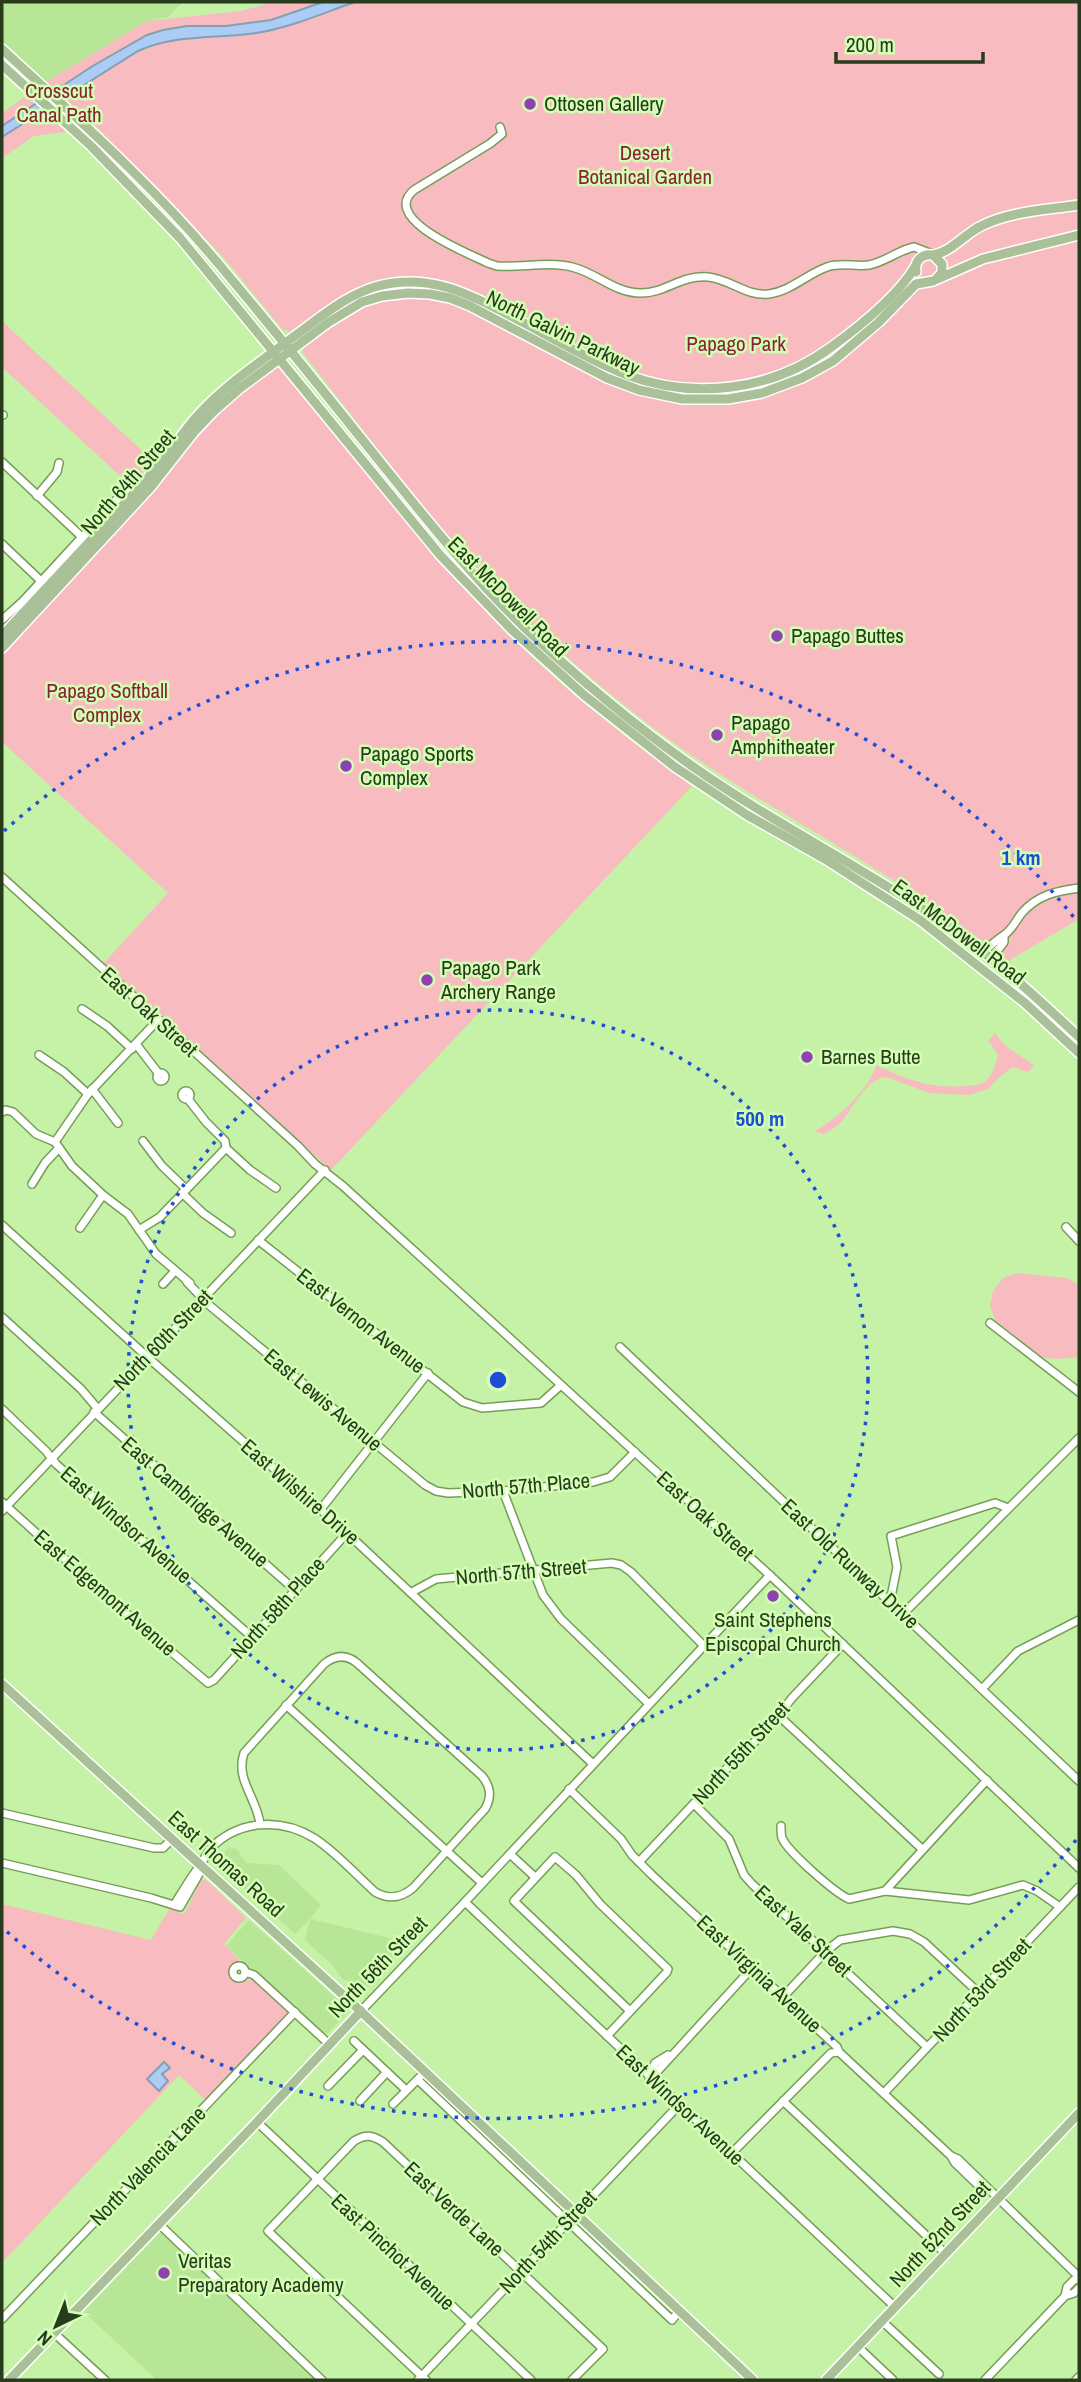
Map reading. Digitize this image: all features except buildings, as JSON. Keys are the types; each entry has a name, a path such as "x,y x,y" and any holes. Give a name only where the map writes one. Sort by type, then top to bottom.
{"main road":[{"name":"East McDowell Road","path":"2,49 135,174 206,250 459,557 526,628 587,684 692,766 944,923 987,956 1079,1037"},
{"name":"East McDowell Road","path":"2,65 91,146 161,218 278,354 446,562 512,631 583,695 699,784 923,922 1026,1003 1079,1053"},
{"path":"135,174 153,200 161,218 173,222 206,250"},
{"path":"934,255 940,260 943,269 931,280 919,277 915,267 922,256 944,252 971,232 994,220 1079,205"},
{"name":"North Galvin Parkway","path":"287,347 366,300 395,294 430,294 470,306 628,387 675,398 728,399 776,388 816,371 874,326 911,287 983,259 1079,236"},
{"name":"North Galvin Parkway","path":"287,347 354,295 395,283 430,283 470,294 627,375 672,386 729,388 776,377 820,356 893,294 915,267"},
{"name":"North 64th Street","path":"2,648 6,632 155,470 223,390 287,347"},
{"name":"North 64th Street","path":"6,632 145,493 191,429"},
{"path":"923,922 929,922 977,958 987,956"},
{"name":"East Thomas Road","path":"2,1684 361,2011 753,2380"},
{"name":"North 56th Street","path":"9,2380 361,2011"},
{"name":"North 52nd Street","path":"826,2380 1079,2113"}],"street":[{"path":"500,127 502,134 491,143 414,190 405,202 421,229 488,263 512,267 547,265 575,268 626,292 650,293 679,281 698,277 721,280 752,293 765,295 781,292 826,267 840,264 873,264 910,247 918,247 934,255"},
{"path":"900,253 909,255 915,267"},
{"path":"2,462 82,537"},
{"path":"37,496 57,472 59,463"},
{"name":"North 64th Street","path":"2,620 128,487 134,493"},
{"path":"2,544 41,581"},
{"name":"East Oak Street","path":"2,877 770,1575 1079,1868"},
{"path":"987,956 1004,942 1004,936 1035,901 1053,892 1079,888"},
{"path":"82,1009 134,1046 159,1074"},
{"path":"32,1184 90,1092 158,1020"},
{"path":"39,1055 90,1092 118,1123"},
{"path":"188,1099 225,1141 226,1148 246,1167 276,1188"},
{"name":"East Lewis Avenue","path":"4,1111 13,1112 36,1134 57,1145 72,1166 128,1214 156,1254 200,1292 202,1298 425,1485 447,1493"},
{"path":"143,1141 203,1213 232,1233"},
{"path":"139,1230 160,1217 226,1148"},
{"name":"North 60th Street","path":"3,1506 325,1170"},
{"path":"80,1228 103,1195"},
{"name":"East Wilshire Drive","path":"2,1225 147,1357 321,1509 593,1763"},
{"path":"1066,1227 1079,1241"},
{"name":"East Vernon Avenue","path":"258,1240 463,1402 482,1408 541,1403 561,1385"},
{"path":"163,1284 175,1271"},
{"name":"East Cambridge Avenue","path":"2,1317 81,1389 96,1410 296,1591"},
{"path":"990,1323 1079,1392"},
{"name":"East Old Runway Drive","path":"620,1347 1079,1781"},
{"path":"321,1509 428,1373"},
{"name":"East Windsor Avenue","path":"2,1409 56,1464 253,1638"},
{"path":"903,1614 1079,1438"},
{"name":"North 57th Place","path":"447,1493 503,1491 593,1482 610,1477 635,1452"},
{"path":"503,1491 543,1595 561,1619 649,1704"},
{"path":"890,1602 897,1567 891,1536 995,1503 1008,1508"},
{"name":"East Edgemont Avenue","path":"3,1506 208,1683"},
{"name":"North 58th Place","path":"208,1683 214,1680 253,1638 347,1533"},
{"name":"North 57th Street","path":"412,1592 436,1579 612,1563 631,1572 704,1646"},
{"name":"North 56th Street","path":"361,2011 770,1575"},
{"path":"982,1689 1018,1651 1079,1620"},
{"name":"North 55th Street","path":"639,1862 779,1716 792,1698 843,1644"},
{"path":"2,1863 177,1906 191,1876 206,1854 223,1839 260,1824 285,1826 324,1845 375,1892 393,1897 409,1891 485,1809 490,1797 489,1786 482,1776 357,1662 345,1656 338,1656 324,1664 247,1748 242,1757 242,1779 259,1814 260,1824"},
{"path":"286,1705 482,1883"},
{"path":"779,1716 922,1850"},
{"path":"885,1891 987,1780"},
{"name":"East Virginia Avenue","path":"569,1789 621,1839 639,1862 1079,2278"},
{"name":"East Yale Street","path":"694,1804 729,1839 744,1875 751,1884 928,2048"},
{"path":"2,1813 154,1848 163,1847 172,1839"},
{"path":"781,1826 782,1837 790,1848 845,1898 854,1899 885,1891 969,1900 1023,1885 1060,1907"},
{"path":"510,1854 536,1877"},
{"path":"607,2036 630,2011 668,1969 555,1857 514,1901 630,2011"},
{"name":"North 53rd Street","path":"884,2093 1079,1887"},
{"name":"East Windsor Avenue","path":"465,1902 895,2307"},
{"path":"783,1997 825,1952 840,1940 893,1931 910,1934 932,1949 979,1993"},
{"path":"649,2077 656,2063 663,2062 674,2052 752,1968"},
{"path":"245,1972 254,1975 330,2044"},
{"name":"North Valencia Lane","path":"2,2319 295,2012"},
{"path":"354,2041 406,2090"},
{"path":"328,2086 363,2050"},
{"path":"732,2154 825,2058 833,2052 839,2052"},
{"path":"393,2104 425,2071"},
{"path":"360,2101 387,2072"},
{"name":"East Thomas Road","path":"418,2080 672,2320 679,2311"},
{"path":"783,2101 946,2254"},
{"name":"North 54th Street","path":"422,2379 678,2105"},
{"name":"East Pinchot Avenue","path":"257,2122 531,2380"},
{"name":"East Verde Lane","path":"317,2179 354,2141 363,2136 373,2136 383,2143 603,2349 572,2380"},
{"path":"317,2179 268,2231 422,2379"},
{"path":"159,2224 322,2380"},
{"path":"1065,2296 1067,2287 1079,2278"},
{"path":"985,2380 1065,2296 1079,2288"},
{"path":"882,2320 939,2374"},
{"path":"54,2333 105,2380"},
{"path":"858,2347 893,2380"}],"shaded area":[{"path":"2,2 183,2 168,17 147,21 44,83 2,44"},
{"path":"229,1847 237,1849 246,1863 279,1865 321,1905 295,1934 216,1862"},
{"path":"310,1919 398,1940 391,1967 372,1987 343,1980 332,1965 305,1940"},
{"path":"249,1920 347,2008 347,2013 327,2034 322,2033 226,1946"},
{"name":"Veritas Preparatory Academy","path":"163,2232 320,2380 157,2380 84,2312 158,2234"}],"green space":[{"name":"Papago Park","path":"261,2 1079,2 1079,919 1008,961 911,891 725,777 666,737 559,650 487,580 393,468 303,353 303,347 287,330 283,330 225,259 95,125 84,116 64,132 34,136 2,158 2,113 44,83 147,21 241,11 264,5"},
{"name":"Papago Sports Complex","path":"2,321 153,461 165,476 212,417 233,398 276,368 282,367 432,553 497,623 589,707 692,786 331,1170 103,964 168,893 2,742 2,653 145,499 2,367"},
{"path":"995,1033 1008,1047 1034,1066 1028,1072 1013,1067 988,1089 969,1095 929,1093 887,1077 880,1078 867,1087 837,1126 824,1134 814,1132 851,1103 866,1085 877,1065 931,1085 954,1087 983,1083 995,1067 998,1055 988,1040"},
{"path":"1017,1273 1067,1278 1079,1285 1079,1357 1041,1357 995,1320 990,1306 993,1291 1003,1278"},
{"path":"205,1879 246,1918 224,1944 240,1960 229,1969 244,1981 253,1979 290,2012 206,2100 179,2075 2,2263 2,1904 151,1940 170,1908 184,1914 201,1881"}],"water":[{"path":"323,2 355,2 269,31 181,39 138,51 2,137 2,126 91,67 147,35 187,26 226,26 271,20"},
{"path":"164,2062 170,2068 162,2074 168,2081 159,2091 147,2079"}],"place":[{"name":"Ottosen Gallery","path":"530,104"},
{"name":"Papago Buttes","path":"777,636"},
{"name":"Papago Amphitheater","path":"717,735"},
{"name":"Papago Sports Complex","path":"346,766"},
{"name":"Papago Park Archery Range","path":"427,980"},
{"name":"Barnes Butte","path":"807,1057"},
{"name":"Saint Stephens Episcopal Church","path":"773,1596"},
{"name":"Veritas Preparatory Academy","path":"164,2273"}],"park label":[{"name":"Crosscut Canal Path","path":"59,103"},
{"name":"Desert Botanical Garden","path":"645,165"},
{"name":"Papago Softball Complex","path":"107,703"}]}
